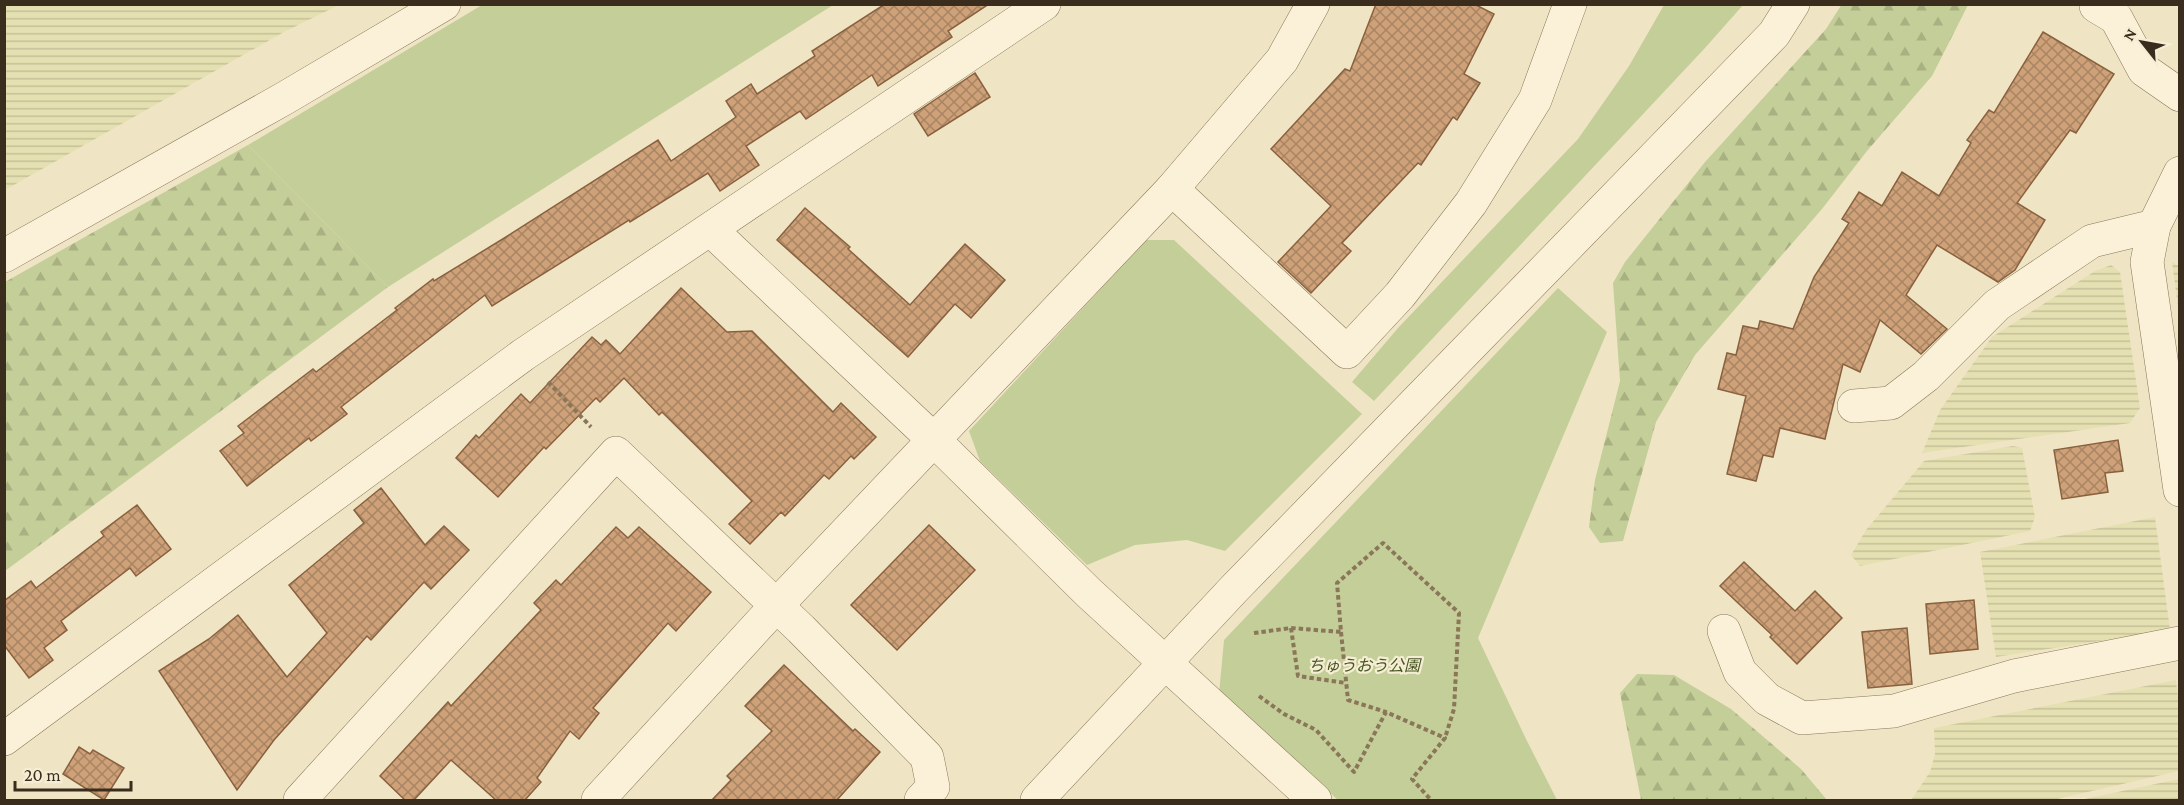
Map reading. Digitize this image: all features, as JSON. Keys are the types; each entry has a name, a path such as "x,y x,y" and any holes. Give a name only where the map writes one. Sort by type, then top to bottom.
{"street":[{"path":"4,256 285,98 444,4"},
{"path":"4,739 523,355 1044,4"},
{"path":"598,801 775,607 1172,189 1282,60 1313,4"},
{"path":"1172,189 1347,351 1400,295 1471,203 1535,100 1570,4"},
{"path":"1037,801 1250,573 1774,33 1793,4"},
{"path":"2096,6 2116,18 2144,69 2180,95"},
{"path":"2180,173 2154,226 2147,262 2180,490"},
{"path":"1854,406 1891,403 1926,376 1997,304 2091,241 2154,226"},
{"path":"711,230 934,440 1089,593 1315,801"},
{"path":"300,801 616,453 775,607 801,629 927,757 933,787 921,801"},
{"path":"1724,631 1740,672 1767,699 1802,718 1894,711 2014,676 2180,643"}],"path":[{"path":"523,355 616,453"},
{"path":"1431,801 1412,779 1445,738 1454,709 1459,614 1383,543 1337,583 1348,700 1386,712 1445,738"},
{"path":"1291,628 1298,676 1346,683"},
{"path":"1254,633 1291,628 1341,632"},
{"path":"1258,695 1284,714 1316,730 1354,772 1386,712"}],"shaded area":[{"path":"5,4 339,5 284,32 5,190"},
{"path":"2172,262 2179,266 2179,314"},
{"path":"2111,265 2120,272 2140,408 2130,423 1922,453 1940,410 1992,337 2095,271"},
{"path":"2013,446 2022,448 2035,517 2030,531 1860,566 1851,555 1866,530 1924,461"},
{"path":"2155,517 2170,630 1996,657 1980,552"},
{"path":"2176,680 2180,715 2179,771 2053,800 1911,800 1930,772 1935,754 1934,728"},
{"path":"2179,779 2179,800 2080,800"}],"green space":[{"path":"1842,4 1968,5 1932,76 1867,151 1822,209 1695,355 1656,422 1623,541 1600,543 1589,527 1595,480 1620,381 1613,283 1625,262 1705,162 1826,29"},
{"path":"482,5 833,5 388,287 248,145"},
{"path":"1664,5 1743,5 1374,401 1352,382 1398,328 1578,139 1629,66"},
{"path":"248,145 388,287 5,571 5,282"},
{"path":"1146,240 1174,240 1362,414 1225,551 1187,540 1135,545 1087,565 980,461 969,431"},
{"name":"ちゅうおう公園","path":"1558,288 1607,332 1478,638 1557,800 1338,800 1219,694 1224,640"},
{"path":"1637,674 1674,675 1731,709 1801,769 1827,800 1641,800 1620,693"}],"building":[{"path":"885,4 989,4 948,31 952,37 878,86 872,75 806,119 800,111 746,146 759,165 720,191 708,173 492,306 485,295 341,407 347,414 311,441 309,438 247,486 220,451 244,433 238,426 313,369 316,372 397,310 395,308 433,279 434,281 506,237 658,140 671,161 736,117 726,101 751,84 757,94 815,56 812,51"},
{"path":"1376,4 1474,4 1494,14 1464,74 1480,83 1457,120 1453,117 1421,165 1418,163 1342,243 1351,251 1311,293 1278,262 1331,206 1271,149 1345,69 1350,71"},
{"path":"2043,32 2114,74 2076,133 2070,130 2017,203 2045,220 2015,270 1998,282 1937,245 1906,295 1947,329 1921,354 1880,320 1860,372 1843,364 1825,439 1780,428 1773,457 1763,455 1756,481 1727,474 1746,396 1718,389 1727,353 1736,355 1743,326 1758,329 1760,321 1793,329 1814,277 1849,223 1842,219 1859,192 1882,206 1902,172 1939,196 1971,143 1967,140 1989,110 1994,113"},
{"path":"975,73 990,97 928,136 914,114"},
{"path":"805,208 850,247 848,249 910,305 965,244 1005,280 971,318 955,304 908,357 777,240"},
{"path":"681,288 727,332 752,331 833,412 841,403 876,437 854,459 851,456 829,479 824,475 785,516 781,512 750,544 729,524 752,501 662,412 659,415 624,378 600,402 596,398 546,449 544,447 498,497 456,458 476,435 479,438 521,394 530,403 592,337 601,345 606,340 620,354"},
{"path":"2118,440 2123,471 2105,473 2108,492 2062,499 2054,450"},
{"path":"381,488 425,545 444,526 469,550 431,589 424,582 371,640 367,636 274,740 237,790 159,671 209,639 238,615 287,677 327,633 289,585 364,523 354,510"},
{"path":"137,505 171,549 136,576 130,568 61,621 67,630 44,648 53,660 29,678 4,645 4,601 31,581 36,588 104,536 101,532"},
{"path":"929,525 975,570 897,650 851,605"},
{"path":"616,527 628,538 639,527 711,592 676,631 668,623 593,708 599,713 579,739 570,731 537,778 541,782 524,801 497,801 451,760 413,801 406,801 380,776 448,702 451,706 541,610 534,603 556,580 561,585"},
{"path":"1744,562 1795,611 1815,591 1842,618 1797,664 1770,637 1772,635 1720,586"},
{"path":"1974,600 1978,649 1930,654 1926,604"},
{"path":"1907,628 1912,684 1868,688 1862,632"},
{"path":"784,665 853,731 855,729 880,752 836,801 711,801 731,780 727,776 772,731 745,706"},
{"path":"79,747 90,754 93,750 124,768 104,800 63,774"}]}
